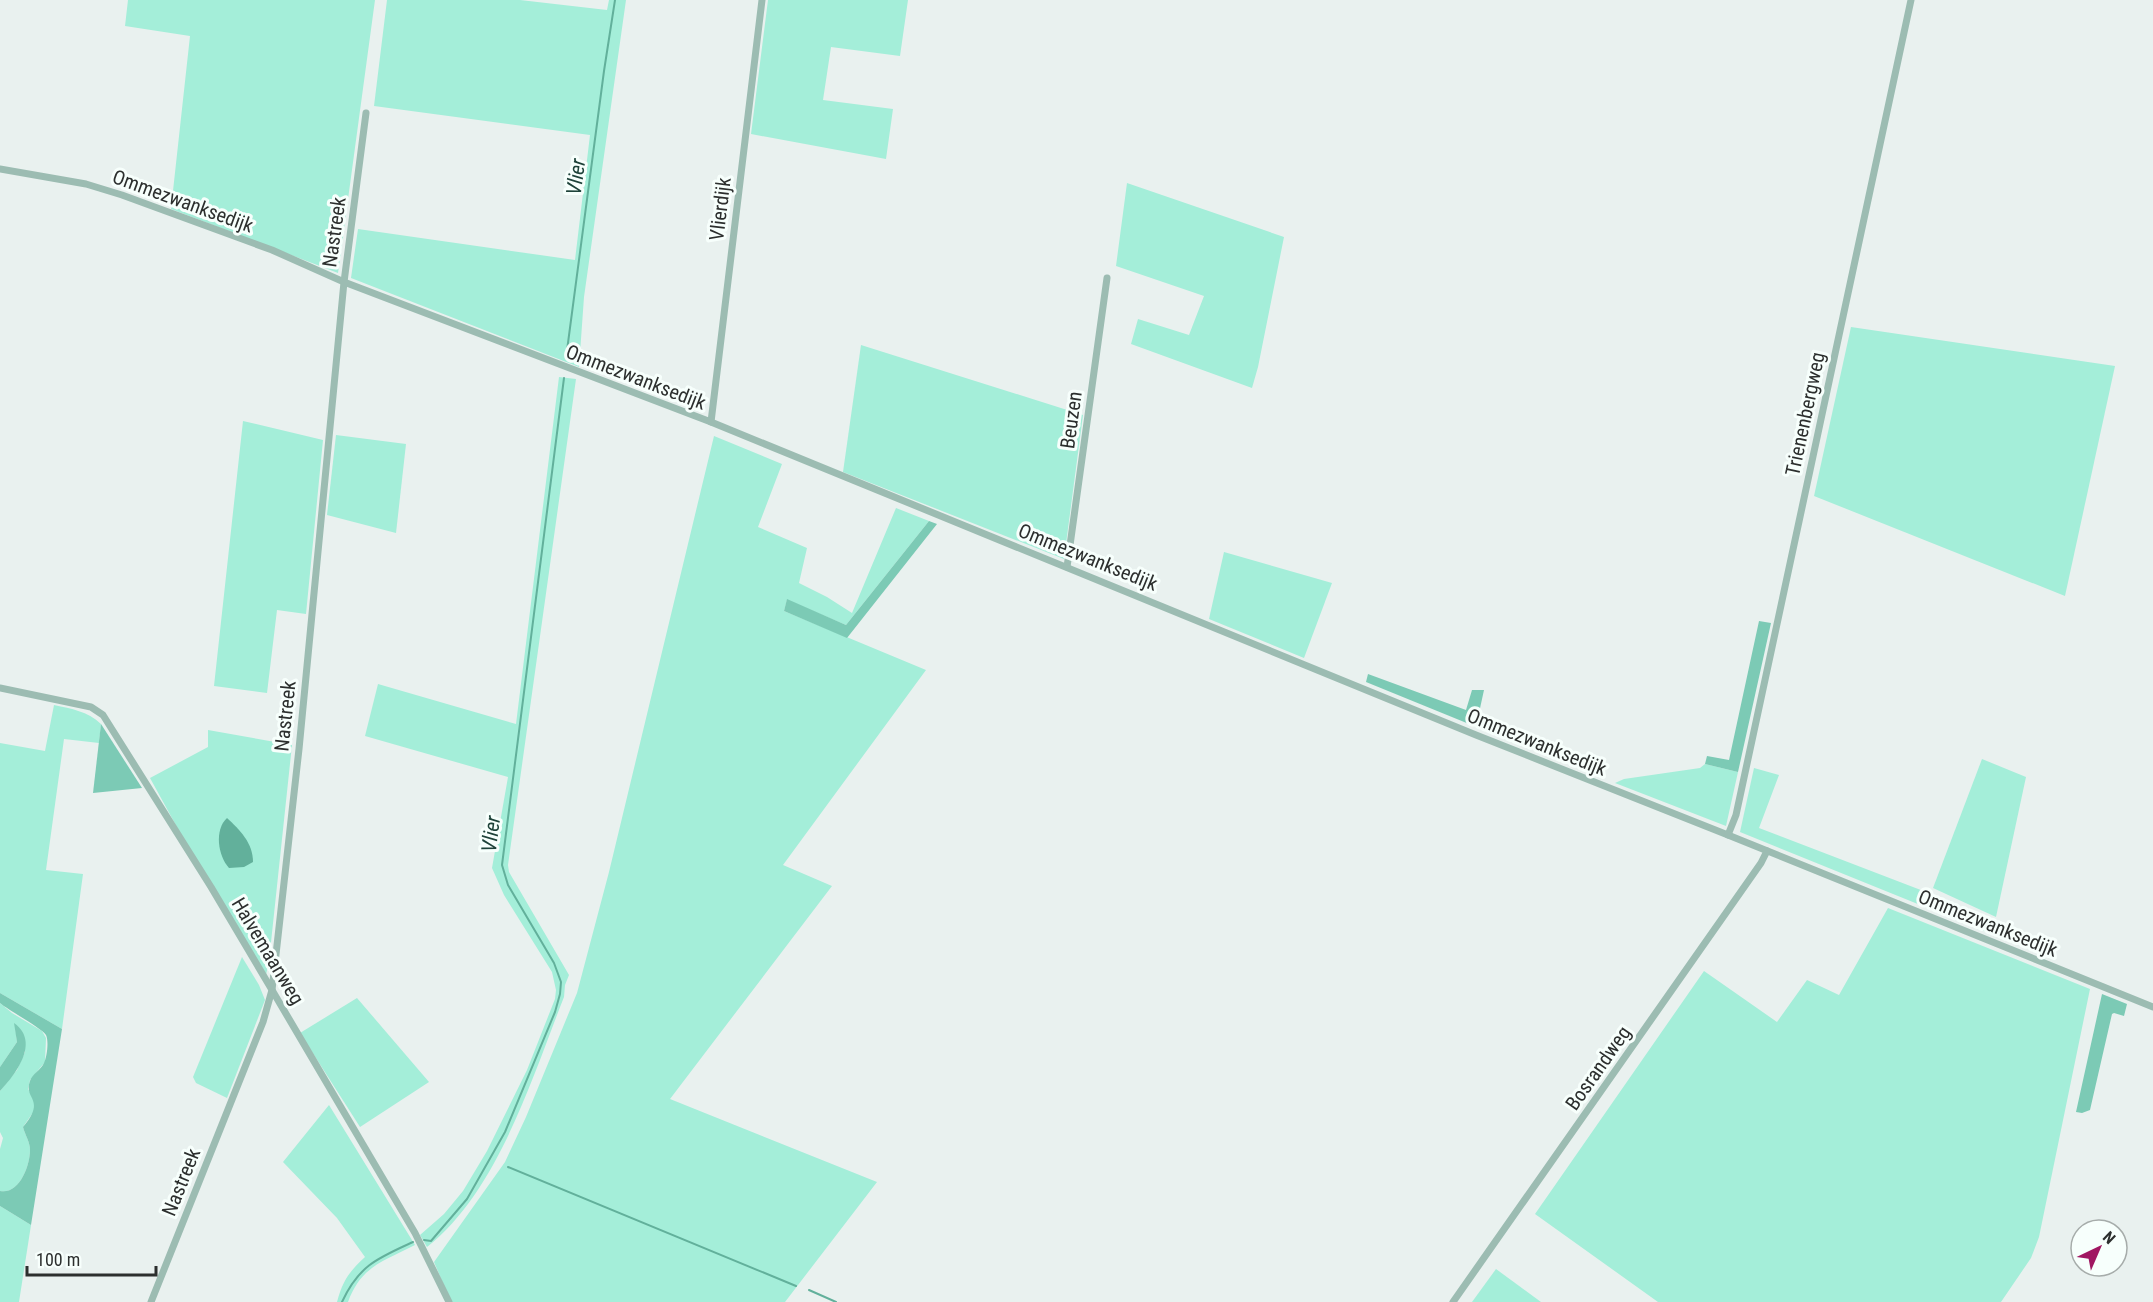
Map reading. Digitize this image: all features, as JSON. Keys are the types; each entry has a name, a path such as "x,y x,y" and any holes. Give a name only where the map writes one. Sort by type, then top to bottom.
{"street":[{"name":"Vlierdijk","path":"711,422 762,0"},
{"name":"Trienenbergweg","path":"1728,835 1738,804 1911,0"},
{"name":"Nastreek","path":"151,1302 263,1022 272,990 300,737 344,282 366,113"},
{"name":"Ommezwanksedijk","path":"0,169 86,184 272,250 344,282 711,422 1517,752 2153,1007"},
{"name":"Beuzen","path":"1067,567 1107,278"},
{"name":"Halvemaanweg","path":"0,688 91,707 103,715 211,887 272,990 415,1233 449,1302"},
{"name":"Bosrandweg","path":"1453,1302 1761,863 1767,851"}],"shaded area":[{"path":"128,0 375,0 338,273 171,209 190,36 125,26"},
{"path":"387,0 520,0 607,10 609,0 626,0 584,297 579,367 351,278 358,229 575,260 590,135 374,106"},
{"path":"768,0 908,0 900,56 831,47 823,100 893,109 886,159 751,134"},
{"path":"1127,183 1284,237 1252,388 1131,344 1138,319 1189,335 1204,296 1116,266"},
{"path":"1851,327 2115,366 2065,596 1814,496"},
{"path":"861,345 1083,415 1064,559 843,472"},
{"path":"559,377 576,379 508,865 509,872 569,975 564,997 525,1097 493,1165 474,1196 452,1224 427,1247 420,1235 444,1214 463,1191 487,1151 527,1070 555,999 556,990 552,972 504,895 492,868 508,777 365,736 378,684 516,724"},
{"path":"243,421 323,440 306,614 277,610 267,693 214,686"},
{"path":"336,435 406,444 396,533 327,515"},
{"path":"714,436 782,464 758,527 807,548 799,583 852,613 896,508 929,521 846,625 787,600 784,611 926,670 783,865 832,886 670,1099 877,1182 785,1302 451,1302 434,1262 505,1162 577,993 609,872"},
{"path":"929,521 937,524 847,638 784,611 787,599 846,625"},
{"path":"1224,552 1332,583 1304,658 1209,619"},
{"path":"1759,621 1771,623 1738,772 1705,764 1707,756 1729,760"},
{"path":"1368,674 1466,710 1472,690 1484,690 1477,722 1474,726 1366,682"},
{"path":"54,705 85,713 101,724 99,743 64,739 46,870 83,874 62,1029 0,993 0,743 45,751"},
{"path":"101,724 142,788 93,793"},
{"path":"208,730 292,745 266,975 189,849 150,778 208,747"},
{"path":"1982,759 2026,777 1996,917 1933,888"},
{"path":"1705,764 1738,772 1726,826 1615,783 1624,779 1700,768"},
{"path":"1754,768 1779,775 1759,828 1926,892 1994,924 1992,934 1740,832"},
{"path":"227,818 241,832 251,849 253,862 244,867 229,868 222,857 219,836 220,829"},
{"path":"1888,908 2090,989 2039,1237 2031,1258 2001,1302 1658,1302 1535,1214 1704,971 1777,1022 1807,980 1839,995"},
{"path":"242,957 265,1000 227,1098 196,1083 193,1077"},
{"path":"0,993 62,1029 31,1225 0,1206 0,1191 13,1189 26,1171 30,1147 23,1127 34,1105 29,1087 31,1079 44,1063 47,1041 43,1032 0,1003"},
{"path":"2102,994 2127,1004 2124,1016 2112,1014 2090,1110 2082,1113 2076,1112"},
{"path":"357,998 429,1082 360,1127 300,1033"},
{"path":"0,1003 42,1031 46,1038 45,1062 30,1080 28,1089 34,1100 34,1111 23,1127 30,1147 28,1164 18,1184 7,1191 0,1191 0,1149 3,1138 0,1132 0,1091 17,1070 25,1052 15,1025 17,1042 0,1067"},
{"path":"14,1023 22,1031 25,1049 18,1067 0,1091 0,1067 17,1042"},
{"path":"329,1105 415,1245 367,1272 353,1290 348,1302 337,1302 347,1277 365,1257 337,1218 283,1162"},
{"path":"0,1206 31,1225 19,1302 0,1302"},
{"path":"1496,1269 1541,1302 1472,1302"}],"waterway":[{"name":"Vlier","path":"566,358 615,0"},
{"name":"Vlier","path":"424,1240 431,1241 467,1199 505,1132 555,1012 560,994 561,982 554,963 508,885 502,865 564,378"},
{"path":"508,1167 796,1286"},
{"name":"Vlier","path":"342,1302 355,1279 371,1264 413,1242"},
{"path":"809,1290 836,1302"}]}
